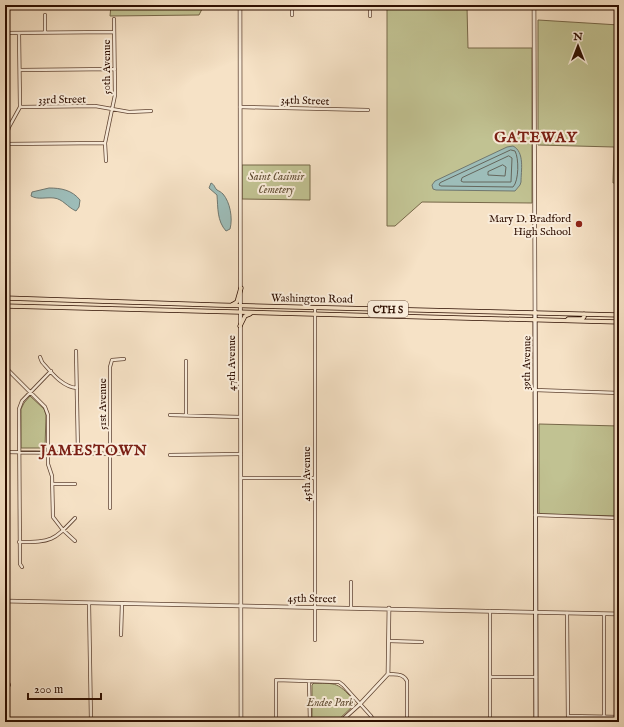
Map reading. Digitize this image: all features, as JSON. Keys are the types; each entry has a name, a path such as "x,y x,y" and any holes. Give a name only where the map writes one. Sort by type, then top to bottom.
{"main road":[{"path":"230,305 237,302 241,288"},
{"name":"Washington Road","path":"5,298 241,306 619,315"},
{"path":"93,300 93,309"},
{"name":"Washington Road","path":"5,306 619,322"},
{"name":"39th Avenue","path":"535,312 536,722"},
{"path":"240,326 245,316 250,313"},
{"path":"563,321 569,318 582,318 584,317 584,314"}],"street":[{"name":"47th Avenue","path":"240,5 241,722"},
{"path":"292,5 292,15"},
{"path":"370,5 370,16"},
{"name":"39th Avenue","path":"534,5 535,312"},
{"path":"45,15 45,32"},
{"name":"50th Avenue","path":"106,161 105,143 115,95 114,19"},
{"path":"5,33 114,32"},
{"path":"5,169 7,164 7,134 9,127 20,107 20,33"},
{"path":"20,70 115,70"},
{"name":"33rd Street","path":"20,107 95,106 129,112 151,111"},
{"name":"34th Street","path":"240,107 368,110"},
{"path":"6,144 105,143"},
{"name":"45th Avenue","path":"315,308 315,640"},
{"path":"76,351 78,452"},
{"path":"40,357 42,362 65,385 71,388 77,388"},
{"name":"51st Avenue","path":"110,508 110,367 112,360 124,359"},
{"path":"186,360 186,415"},
{"path":"5,367 45,407 48,415 48,464 52,476 52,517 75,541"},
{"path":"22,567 20,564 19,409 22,401 51,371"},
{"path":"535,390 619,393"},
{"path":"170,415 240,417"},
{"path":"5,452 78,452 125,454"},
{"path":"170,455 241,454"},
{"path":"241,478 314,478"},
{"path":"52,484 75,484"},
{"path":"535,515 619,518"},
{"path":"20,542 42,542 54,539 75,518"},
{"path":"351,582 351,608"},
{"name":"45th Street","path":"5,601 619,614"},
{"path":"89,603 91,722"},
{"path":"121,635 122,603"},
{"path":"340,722 360,704 388,674 389,608"},
{"path":"490,611 490,722"},
{"path":"567,613 568,722"},
{"path":"604,614 604,722"},
{"path":"389,641 422,642"},
{"path":"388,674 400,675 405,677 407,681 407,722"},
{"path":"5,676 9,685"},
{"path":"490,677 536,677"},
{"path":"276,722 276,680 339,682 371,716 374,722"},
{"path":"309,682 310,722"},
{"path":"568,716 619,717"}],"green space":[{"path":"111,5 204,5 199,15 110,16"},
{"path":"387,7 467,7 468,48 532,48 532,203 422,202 395,226 387,226"},
{"path":"538,20 619,25 619,183 613,183 614,147 538,145"},
{"name":"Saint Casimir Cemetery","path":"242,165 310,165 310,200 242,199"},
{"path":"30,396 44,409 46,415 45,448 21,448 21,409"},
{"path":"539,424 619,426 619,516 539,513"},
{"name":"Endee Park","path":"314,683 329,683 340,687 353,699 354,705 336,722 312,722 312,685"}],"water":[{"path":"513,146 517,149 522,162 521,182 515,191 433,189 432,185 435,181 507,147"},
{"path":"211,183 223,194 229,206 231,225 230,229 226,231 219,219 217,195 209,188"},
{"path":"49,188 58,188 70,192 80,200 79,207 76,211 63,201 57,199 36,198 31,196 32,192"}],"place":[{"name":"Mary D. Bradford High School","path":"579,224"}],"district":[{"name":"GATEWAY","path":"536,137"},
{"name":"JAMESTOWN","path":"94,450"}]}
